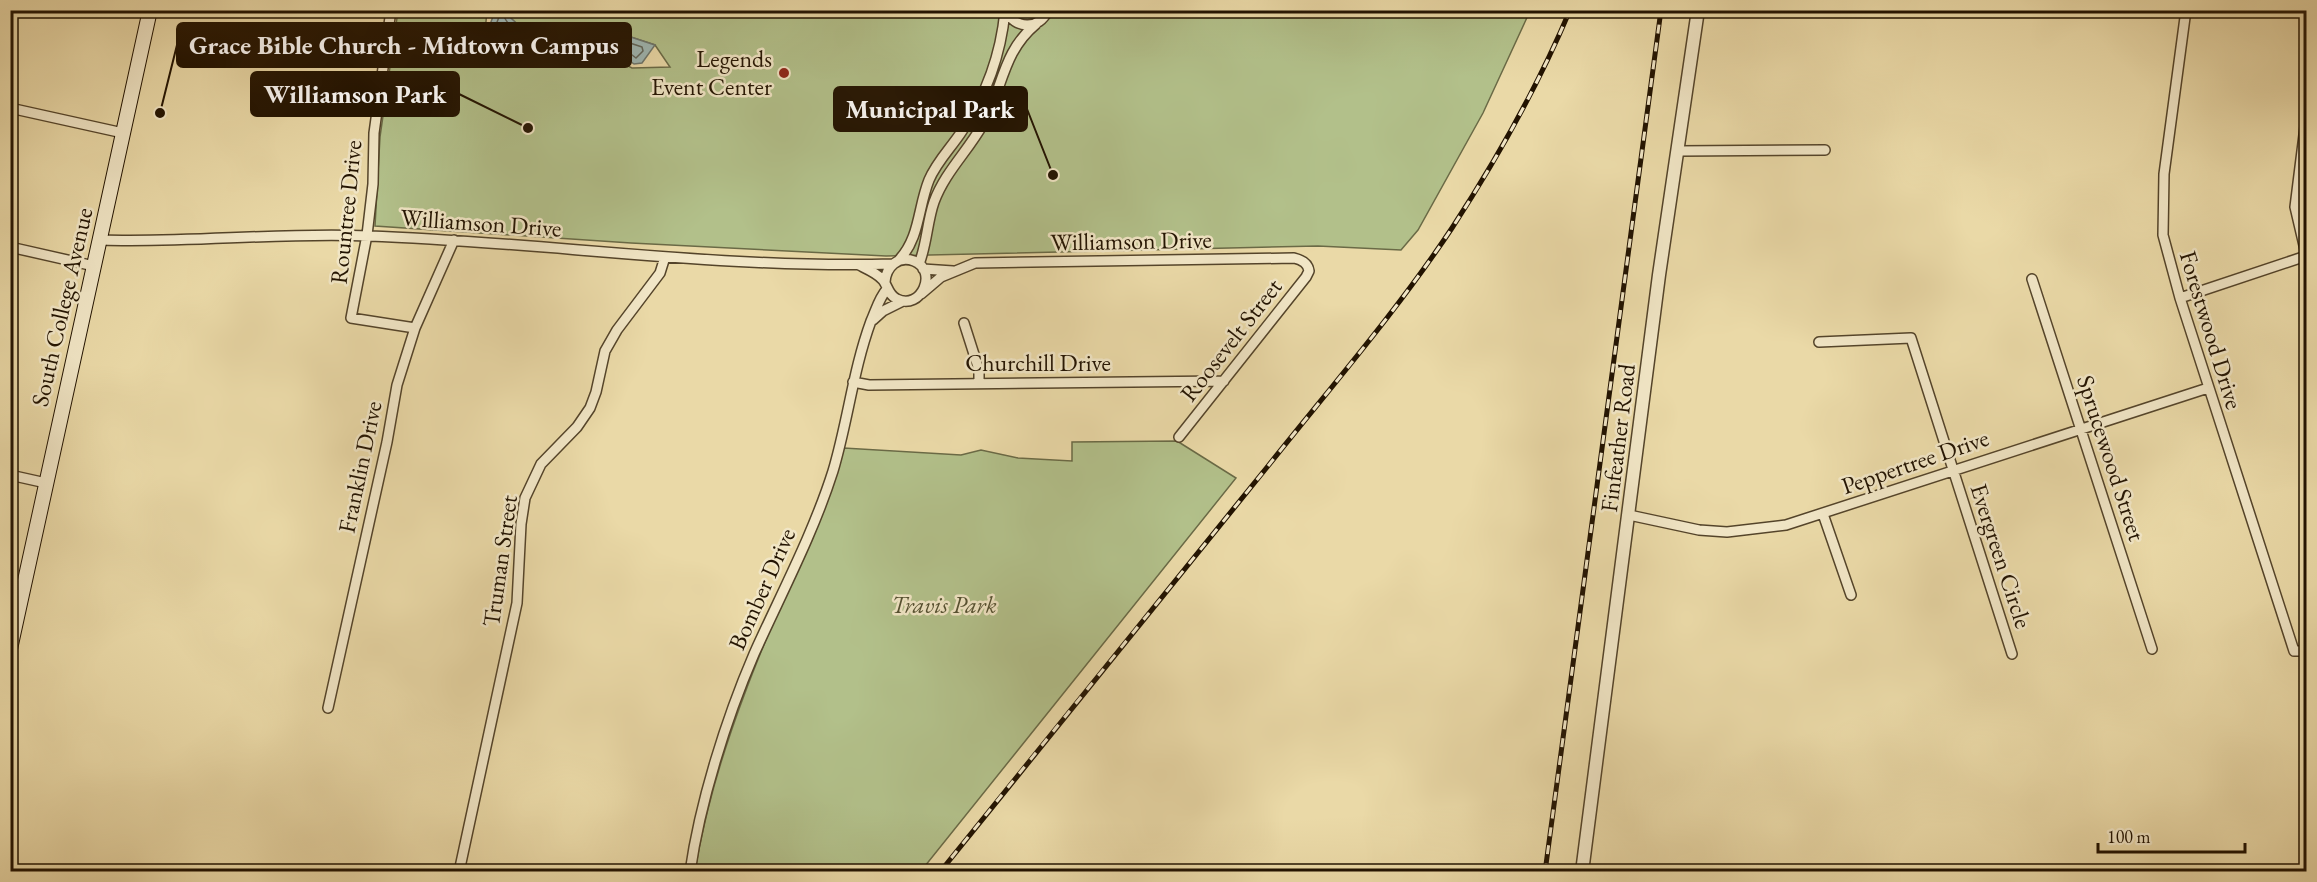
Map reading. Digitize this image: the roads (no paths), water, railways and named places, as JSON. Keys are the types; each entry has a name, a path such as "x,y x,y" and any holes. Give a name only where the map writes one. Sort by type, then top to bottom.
{"main road":[{"name":"South College Avenue","path":"10,649 94,266 102,240 150,10"}],"street":[{"name":"Rountree Drive","path":"391,10 375,122 373,184 367,236 351,318 415,328"},
{"path":"857,264 886,285 891,295 903,301 910,301 921,294 926,282 921,266 933,203 943,181 974,140 985,121 1019,40 1042,20 1048,10"},
{"name":"Finfeather Road","path":"1582,872 1659,275 1698,10"},
{"name":"Forestwood Drive","path":"2186,10 2164,174 2163,236 2208,387 2294,651 2307,651"},
{"path":"1005,11 1009,17 1021,25 1036,24"},
{"path":"886,285 888,268 907,252 913,240 923,198 936,165 972,116 982,93 1000,44 1005,11"},
{"path":"10,108 123,133"},
{"path":"2180,298 2307,255 2295,207 2307,119"},
{"path":"1679,151 1825,150"},
{"name":"Williamson Drive","path":"102,240 367,236 454,240 665,257 857,264 896,262"},
{"name":"Franklin Drive","path":"328,708 387,442 397,385 415,328 454,240"},
{"path":"10,247 94,266"},
{"name":"Truman Street","path":"459,872 517,603 521,524 525,498 541,464 577,428 590,408 605,351 617,330 660,273 665,257"},
{"name":"Williamson Drive","path":"921,294 953,271 975,263 1294,258 1302,260 1309,267"},
{"path":"896,262 906,259 921,266"},
{"name":"Williamson Drive","path":"921,266 953,271"},
{"name":"Roosevelt Street","path":"1179,437 1306,277 1309,267"},
{"name":"Sprucewood Street","path":"2032,279 2152,649"},
{"name":"Bomber Drive","path":"690,872 693,848 722,739 753,657 833,471 862,347 886,285"},
{"path":"871,322 883,311 903,301"},
{"path":"964,323 979,370 979,383"},
{"name":"Evergreen Circle","path":"1819,342 1911,338 2012,654"},
{"name":"Churchill Drive","path":"853,382 869,385 1224,381"},
{"name":"Peppertree Drive","path":"1629,516 1699,530 1727,531 1786,525 2208,387"},
{"path":"10,475 46,483"},
{"path":"1823,514 1851,595"}],"water":[{"path":"495,11 515,11 511,18 527,33 552,33 588,23 655,45 642,63 634,64 616,53 597,48 527,55 510,53 492,46 488,30"}],"railway":[{"path":"940,872 1339,378 1431,259 1501,149 1570,10"},
{"path":"1545,872 1661,10"}],"place":[{"name":"Legends Event Center","path":"784,73"},
{"name":"Grace Bible Church - Midtown Campus","path":"160,113"},
{"name":"Williamson Park","path":"528,128"},
{"name":"Municipal Park","path":"1053,175"}],"park label":[{"name":"Travis Park","path":"944,605"}]}
